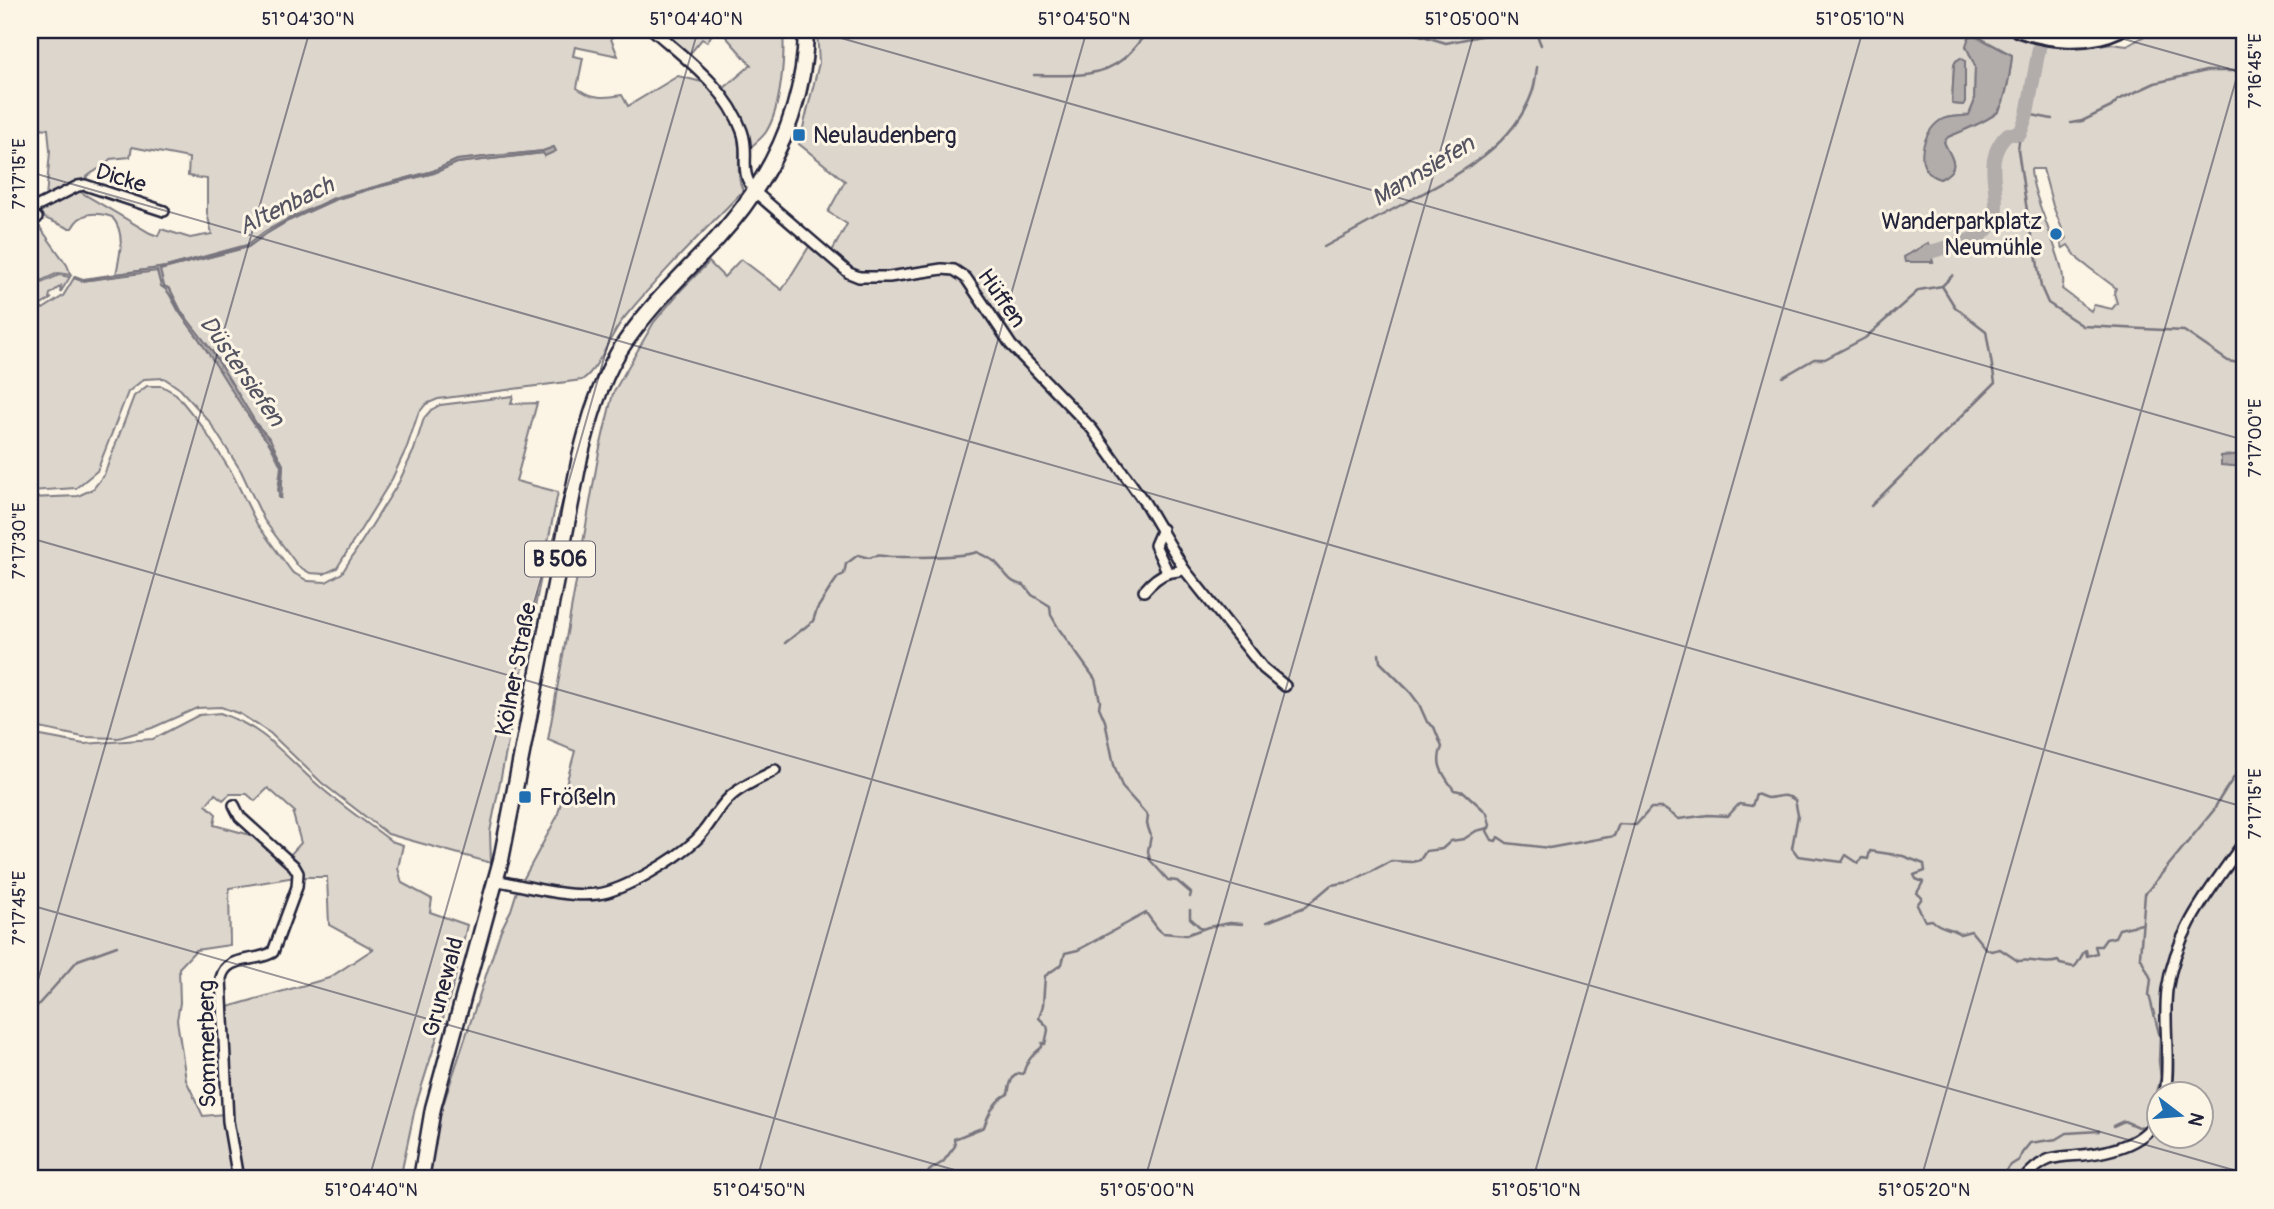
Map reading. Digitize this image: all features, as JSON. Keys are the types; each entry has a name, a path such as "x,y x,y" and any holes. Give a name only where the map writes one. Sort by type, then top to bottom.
{"main road":[{"name":"B 506","path":"755,192 773,162 794,112 806,60 806,30"},
{"path":"2018,30 2066,39 2098,38 2119,30"},
{"name":"Kölner Straße","path":"498,869 522,758 579,457 602,385 618,353 638,324 718,237 755,192"},
{"name":"Grunewald","path":"421,1179 431,1119 498,869"}],"street":[{"path":"653,30 710,80 738,120 746,156 746,181 755,192"},
{"path":"746,156 758,153"},
{"name":"Dicke","path":"32,215 78,186 85,185 164,211"},
{"name":"Hüffen","path":"755,192 849,273 859,277 889,277 942,268 954,270 966,278 1011,345 1092,429 1162,529 1184,569 1264,667 1285,686"},
{"path":"1162,529 1155,545 1168,573"},
{"path":"1144,591 1150,583 1168,573 1177,573 1184,569"},
{"path":"498,869 578,894 614,890 662,864 695,841 730,796 775,770"},
{"name":"Sommerberg","path":"234,805 240,817 294,866 299,880 273,952 265,957 232,963 226,967 221,978 228,1121 239,1179"},
{"path":"2165,1080 2167,989 2178,947 2199,904 2244,842"},
{"path":"2024,1179 2040,1164 2050,1160 2096,1153 2144,1135"}],"shaded area":[{"path":"30,30 619,30 611,39 618,56 575,47 573,56 583,58 577,88 599,97 622,95 628,106 678,76 706,83 723,104 736,129 739,175 743,191 638,301 619,325 594,368 582,380 438,399 426,404 418,414 392,479 337,568 324,574 310,573 298,566 264,520 241,471 209,421 180,389 164,378 144,379 128,392 97,471 76,488 30,491 30,288 59,275 70,277 60,293 61,286 50,294 49,299 52,298 40,306 43,309 63,296 74,278 82,281 157,270 161,286 167,290 255,426 268,441 281,466 278,490 281,498 283,465 270,439 257,425 212,351 181,311 170,289 164,286 159,270 248,247 288,221 334,200 434,173 457,163 544,153 545,156 554,147 543,151 457,160 433,171 334,198 264,232 247,245 166,267 116,274 120,237 112,217 89,214 80,218 72,228 68,228 35,214 36,210 77,190 150,233 158,236 161,229 190,238 212,234 207,213 207,179 188,176 189,158 132,147 130,157 110,159 83,181 46,198 50,151 48,129 30,127"},
{"path":"672,30 715,30 707,42 702,39 688,56 664,35"},
{"path":"720,30 783,30 782,68 775,110 766,132 750,148 740,117 723,89 751,65"},
{"path":"817,30 2003,30 2023,38 2061,46 2127,46 2155,30 2244,30 2244,454 2221,456 2221,464 2244,467 2244,1179 2026,1179 2052,1162 2098,1155 2097,1151 2048,1160 2021,1179 428,1179 430,1156 442,1108 501,930 517,891 557,817 575,751 548,740 599,452 613,393 654,322 709,262 724,277 741,259 782,290 810,245 850,277 854,271 831,253 847,224 828,212 845,181 799,144 819,63","holes":["1975,35 2012,55 2008,84 2002,106 1996,114 1948,137 1944,142 1952,158 1953,167 1940,179 1926,169 1923,160 1925,142 1934,126 1944,118 1969,115 1974,103 1975,66 1966,46 1969,38","1961,58 1965,61 1963,105 1952,102 1954,65","2031,169 2043,169 2066,239 2060,242 2063,248 2068,245 2079,260 2116,288 2114,293 2117,303 2112,309 2094,305 2091,311 2062,289 2061,267 2037,197"]},
{"path":"1974,35 2012,55 2006,91 2002,105 1996,113 1948,137 1944,142 1952,158 1953,167 1940,179 1926,169 1923,160 1925,142 1928,133 1941,120 1969,115 1974,103 1975,66 1966,46 1969,37"},
{"path":"1961,58 1965,61 1963,105 1952,102 1954,65"},
{"path":"554,147 556,151 545,156 543,153 457,163 434,173 334,200 288,221 248,247 160,270 164,286 170,289 181,311 212,351 257,425 270,439 283,465 281,498 281,466 277,455 246,412 183,317 172,297 161,286 157,271 82,281 74,278 166,267 247,245 288,219 334,198 433,171 457,160 543,151"},
{"path":"34,219 67,265 71,275 58,273 30,286 30,225"},
{"path":"1928,243 1933,262 1905,262 1904,257"},
{"path":"147,386 162,386 176,394 202,426 233,475 257,524 292,572 308,581 326,582 342,573 399,482 414,450 424,418 431,410 440,405 513,396 511,404 537,403 516,481 558,492 490,832 491,863 388,834 322,783 270,733 240,714 221,707 197,708 152,728 119,738 83,737 30,726 30,498 78,496 93,489 104,475 134,396"},
{"path":"2244,454 2244,467 2221,465 2221,456"},
{"path":"220,713 236,719 262,735 319,786 391,841 403,845 398,868 402,883 432,899 430,912 467,925 454,983 415,1108 400,1179 243,1179 234,1136 228,1007 329,978 373,949 329,925 327,877 301,877 288,857 301,843 293,814 295,812 268,788 255,801 247,794 230,794 223,800 215,794 206,805 216,814 214,825 258,837 289,865 295,877 229,888 230,945 196,950 179,968 180,1003 177,1020 186,1080 203,1116 224,1114 235,1179 30,1179 30,734 84,744 153,739 199,715"}],"waterway":[{"path":"1034,75 1081,75 1103,70 1127,56 1149,30"},
{"path":"1403,30 1446,43 1510,30"},
{"name":"Mannsiefen","path":"1535,30 1541,45"},
{"path":"1931,252 1977,237 1991,224 1996,200 1994,160 1998,146 2008,134 2020,134 2027,114 2040,43"},
{"name":"Mannsiefen","path":"1324,247 1450,178 1484,156 1499,143 1523,112 1533,90 1537,67"},
{"path":"2071,123 2082,121 2155,83 2206,71 2244,71"},
{"path":"2027,114 2052,119"},
{"path":"2020,134 2018,150 2030,231 2041,287 2048,303 2083,326 2184,331 2228,361 2244,364"},
{"path":"1783,377 1814,359 1825,359 1865,338 1919,290 1942,286 1953,275"},
{"path":"1871,506 1995,383 1986,331 1955,307 1942,286"},
{"path":"785,643 813,621 831,587 838,577 844,574 846,564 858,555 869,558 935,557 977,552 993,561 1011,580 1024,585 1032,595 1050,606 1051,615 1059,629 1095,679 1099,707 1122,787 1148,816 1150,860 1168,880 1177,881 1191,893 1190,897"},
{"path":"1379,654 1380,662 1410,692 1427,722 1434,727 1442,747 1439,759 1441,770 1454,790 1464,792 1487,813 1489,828"},
{"path":"2160,1080 2160,1037 2149,995 2151,979 2140,956 2145,894 2214,810 2244,760"},
{"path":"1267,922 1305,907 1331,885 1350,882 1391,861 1420,860 1426,851 1442,849 1451,841 1464,839 1476,831 1488,828 1492,840 1496,841 1498,837 1507,843 1549,848 1614,836 1619,824 1636,825 1651,808 1663,808 1679,819 1708,815 1728,816 1739,804 1752,806 1756,794 1767,798 1788,796 1795,800 1798,815 1792,848 1798,856 1842,862 1846,855 1858,863 1863,858 1868,859 1870,851 1903,856 1924,864 1925,871 1914,875 1923,882 1917,893 1922,898 1917,905 1925,921 1932,920 1960,934 1971,931 1985,948 1991,951 2000,949 2018,961 2058,961 2060,964 2074,967 2086,950 2087,956 2097,953 2095,946 2101,946 2106,939 2115,937 2119,929 2142,924"},
{"path":"1190,910 1190,918 1201,928"},
{"path":"923,1179 930,1170 943,1162 955,1146 954,1139 984,1127 996,1103 1008,1094 1014,1077 1018,1073 1023,1074 1030,1059 1042,1047 1042,1043 1045,1044 1048,1030 1039,1018 1043,1005 1045,976 1062,964 1065,953 1078,950 1146,913 1163,933 1186,935 1208,927 1242,924"},
{"path":"30,1014 78,960 117,946"},
{"path":"2113,1126 2124,1121 2138,1127 2144,1126"},
{"path":"1999,1179 2019,1160 2030,1143 2057,1139 2067,1133 2099,1131"},
{"path":"2124,1179 2126,1170"}],"place":[{"name":"Neulaudenberg","path":"799,135"},
{"name":"Wanderparkplatz Neumühle","path":"2056,234"},
{"name":"Frößeln","path":"525,797"}],"water label":[{"name":"Altenbach","path":"286,206"},
{"name":"Düstersiefen","path":"242,371"}]}
